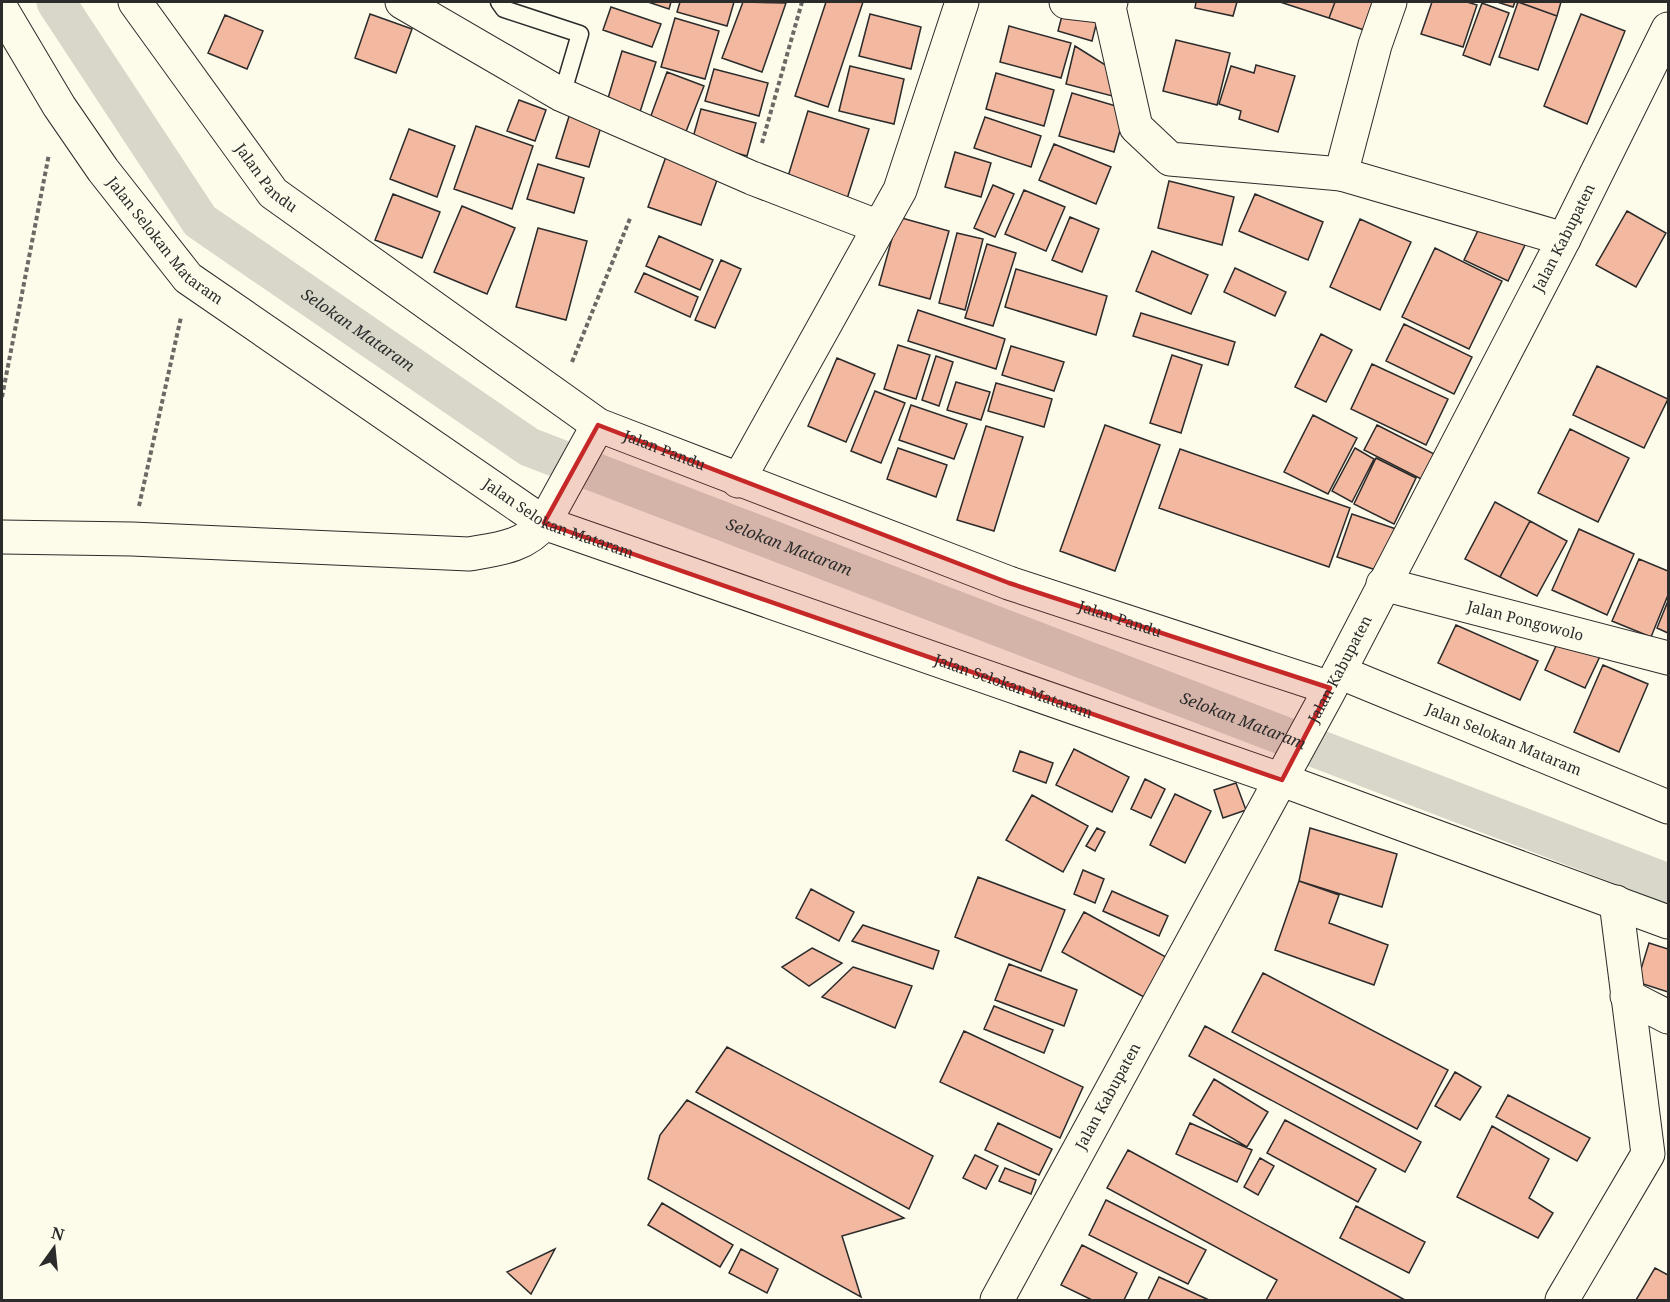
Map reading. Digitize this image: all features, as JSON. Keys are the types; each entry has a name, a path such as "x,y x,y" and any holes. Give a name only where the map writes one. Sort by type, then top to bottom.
{"street":[{"name":"Jalan Pandu","path":"135,2 273,193 558,396 594,432 738,481 1010,583 1333,684"},
{"path":"402,2 562,95 752,178 879,227"},
{"path":"738,481 900,190 962,2"},
{"path":"1066,2 1110,4 1136,127 1170,159 1341,174 1564,240"},
{"path":"1341,174 1375,45 1390,2"},
{"name":"Jalan Selokan Mataram","path":"2,10 59,106 103,170 188,278 552,511 1285,774 1668,922"},
{"name":"Jalan Kabupaten","path":"997,1300 1333,684 1564,240 1668,29"},
{"path":"2,537 132,538 469,554 512,546 537,532 552,511 594,432"},
{"name":"Jalan Pongowolo","path":"1383,584 1668,658"},
{"name":"Jalan Selokan Mataram","path":"1333,684 1668,807"},
{"path":"1562,1300 1658,1158 1627,996 1616,902"},
{"path":"1627,996 1668,1017"}],"lane":[{"path":"499,2 504,9 580,34 562,95"}],"path":[{"path":"752,178 802,2"},
{"path":"2,397 59,106"},
{"path":"558,396 631,216"},
{"path":"132,538 188,278"}],"highlighted area":[{"path":"598,425 1009,583 1330,688 1282,780 544,523"}],"building":[{"path":"648,2 671,2 669,9"},
{"path":"680,2 734,2 727,26 677,12"},
{"path":"743,2 786,3 762,72 722,58"},
{"path":"826,2 863,2 828,107 795,96"},
{"path":"1196,2 1237,2 1233,16 1195,8"},
{"path":"1280,2 1335,2 1329,18"},
{"path":"1335,2 1374,2 1364,30 1329,18"},
{"path":"1432,2 1467,2 1477,5 1463,47 1421,34"},
{"path":"1497,2 1515,2 1513,7"},
{"path":"1518,2 1561,2 1557,16"},
{"path":"1518,2 1557,16 1538,70 1499,57"},
{"path":"1482,3 1509,13 1490,65 1463,55"},
{"path":"611,7 661,24 652,47 603,30"},
{"path":"1064,8 1098,17 1092,41 1058,31"},
{"path":"370,14 412,29 396,73 355,58"},
{"path":"870,14 921,27 911,69 859,56"},
{"path":"1581,14 1625,31 1587,124 1544,106"},
{"path":"225,15 263,31 247,69 208,53"},
{"path":"675,18 719,31 705,79 661,67"},
{"path":"1009,26 1071,43 1061,78 1000,62"},
{"path":"1176,40 1230,53 1217,105 1163,91"},
{"path":"1075,46 1107,66 1120,98 1066,84"},
{"path":"622,51 656,62 639,115 606,105"},
{"path":"1256,65 1295,76 1278,132 1239,119 1241,111 1219,104 1231,66 1254,73"},
{"path":"850,66 904,79 894,124 839,111"},
{"path":"714,69 768,83 759,116 705,101"},
{"path":"667,72 704,86 685,134 649,121"},
{"path":"996,73 1054,90 1044,126 986,109"},
{"path":"1072,93 1126,109 1114,152 1059,136"},
{"path":"519,100 546,110 535,141 507,131"},
{"path":"701,109 756,123 747,156 692,141"},
{"path":"571,110 603,120 589,167 556,158"},
{"path":"808,111 869,129 846,202 786,183"},
{"path":"985,117 1041,136 1031,167 974,148"},
{"path":"476,126 533,146 512,209 454,189"},
{"path":"409,129 455,146 437,197 390,179"},
{"path":"1054,144 1111,167 1096,204 1039,180"},
{"path":"668,151 721,169 701,225 648,207"},
{"path":"955,152 991,163 981,197 945,187"},
{"path":"538,164 584,178 574,213 527,199"},
{"path":"1169,181 1234,197 1222,245 1158,228"},
{"path":"993,185 1014,194 995,237 974,228"},
{"path":"1024,190 1065,207 1046,251 1005,234"},
{"path":"393,194 440,212 422,258 375,240"},
{"path":"1255,194 1323,222 1308,260 1239,231"},
{"path":"462,206 515,228 487,294 434,272"},
{"path":"1627,211 1666,233 1636,287 1596,265"},
{"path":"898,217 949,231 930,299 879,285"},
{"path":"1070,217 1099,229 1082,272 1052,260"},
{"path":"1360,219 1411,242 1380,310 1330,287"},
{"path":"1482,222 1526,243 1508,281 1464,260"},
{"path":"538,228 587,241 566,320 516,307"},
{"path":"957,233 983,239 965,310 939,303"},
{"path":"659,236 713,260 700,290 646,266"},
{"path":"987,244 1016,253 993,326 965,318"},
{"path":"1435,248 1502,281 1469,349 1402,317"},
{"path":"1152,251 1208,275 1191,314 1136,291"},
{"path":"721,260 741,269 715,328 695,320"},
{"path":"1235,268 1286,292 1275,316 1224,292"},
{"path":"1016,269 1107,296 1096,335 1005,307"},
{"path":"644,273 698,297 690,317 635,292"},
{"path":"918,310 1005,339 996,369 908,341"},
{"path":"1141,313 1235,342 1228,365 1133,336"},
{"path":"1404,324 1472,357 1454,394 1386,361"},
{"path":"1321,334 1352,350 1326,402 1295,387"},
{"path":"898,345 930,355 916,399 884,389"},
{"path":"1011,346 1064,362 1054,391 1002,375"},
{"path":"1172,355 1202,365 1181,433 1150,423"},
{"path":"936,356 953,362 939,406 922,400"},
{"path":"837,358 875,374 846,442 808,426"},
{"path":"1372,364 1448,399 1426,445 1351,409"},
{"path":"1597,366 1668,399 1644,448 1573,415"},
{"path":"956,382 990,392 981,420 947,410"},
{"path":"996,383 1052,399 1044,427 988,411"},
{"path":"875,391 905,403 881,463 851,451"},
{"path":"911,405 967,424 954,459 899,440"},
{"path":"1313,415 1357,438 1328,494 1284,472"},
{"path":"1105,425 1160,445 1115,571 1060,551"},
{"path":"1377,425 1444,459 1431,484 1364,450"},
{"path":"986,426 1023,437 994,531 957,520"},
{"path":"1570,429 1629,458 1598,522 1538,493"},
{"path":"898,448 947,465 936,497 887,479"},
{"path":"1355,448 1374,459 1352,502 1332,491"},
{"path":"1180,449 1350,508 1329,567 1159,508"},
{"path":"1376,458 1416,478 1394,524 1354,504"},
{"path":"1495,502 1530,521 1500,577 1465,559"},
{"path":"1352,514 1399,530 1385,573 1337,557"},
{"path":"1530,521 1567,541 1537,596 1500,577"},
{"path":"1579,529 1634,554 1607,615 1552,590"},
{"path":"1639,559 1668,571 1668,595 1651,637 1612,621"},
{"path":"1668,601 1668,633 1657,628"},
{"path":"1456,625 1538,661 1520,700 1438,663"},
{"path":"1562,633 1602,652 1585,688 1545,670"},
{"path":"1603,665 1648,684 1619,752 1574,732"},
{"path":"1074,749 1129,777 1112,812 1056,785"},
{"path":"1020,751 1053,763 1046,783 1013,771"},
{"path":"1145,779 1165,789 1151,818 1131,809"},
{"path":"1236,783 1246,810 1223,818 1214,790"},
{"path":"1175,794 1211,811 1185,863 1150,845"},
{"path":"1032,795 1088,826 1063,872 1006,840"},
{"path":"1097,828 1105,832 1095,851 1086,846"},
{"path":"1310,828 1397,854 1382,907 1299,881"},
{"path":"1083,870 1104,879 1095,903 1074,894"},
{"path":"978,877 1065,910 1041,971 955,937"},
{"path":"1299,881 1339,895 1329,923 1388,945 1374,985 1275,950"},
{"path":"811,889 854,912 839,941 796,918"},
{"path":"1112,891 1168,916 1159,936 1103,911"},
{"path":"1084,912 1175,962 1153,1002 1062,952"},
{"path":"863,925 939,951 933,969 852,941"},
{"path":"1649,943 1668,949 1668,992 1637,982"},
{"path":"812,948 842,963 809,986 782,967"},
{"path":"1009,964 1077,990 1064,1026 995,1000"},
{"path":"853,967 912,986 895,1028 822,997"},
{"path":"1263,973 1448,1070 1417,1129 1232,1032"},
{"path":"994,1006 1053,1030 1044,1053 984,1029"},
{"path":"1205,1026 1421,1142 1405,1172 1189,1056"},
{"path":"964,1031 1083,1087 1060,1138 940,1082"},
{"path":"727,1047 933,1156 909,1209 696,1092"},
{"path":"1455,1072 1481,1087 1460,1120 1435,1106"},
{"path":"1214,1079 1268,1112 1247,1147 1193,1115"},
{"path":"1508,1095 1590,1138 1577,1161 1496,1117"},
{"path":"687,1100 904,1218 842,1236 861,1297 648,1179 660,1135"},
{"path":"1285,1120 1376,1169 1358,1202 1267,1153"},
{"path":"998,1123 1052,1149 1039,1175 985,1150"},
{"path":"1190,1123 1252,1150 1237,1182 1176,1154"},
{"path":"1492,1126 1549,1159 1529,1198 1553,1213 1538,1238 1457,1197"},
{"path":"1128,1150 1405,1300 1266,1300 1277,1280 1107,1188"},
{"path":"975,1155 998,1166 986,1189 963,1178"},
{"path":"1260,1158 1274,1166 1258,1195 1244,1187"},
{"path":"1005,1168 1036,1180 1031,1194 999,1181"},
{"path":"1106,1200 1206,1250 1188,1284 1089,1235"},
{"path":"662,1203 733,1245 720,1267 648,1225"},
{"path":"1356,1206 1425,1242 1409,1273 1340,1238"},
{"path":"1082,1245 1137,1273 1124,1300 1092,1300 1061,1285"},
{"path":"555,1249 531,1294 507,1272"},
{"path":"741,1249 778,1269 767,1293 729,1273"},
{"path":"1655,1268 1668,1275 1668,1300 1636,1300"},
{"path":"1159,1277 1209,1300 1148,1300"}],"waterway":[{"name":"Selokan Mataram","path":"56,2 200,221 529,447 1668,883"}]}
